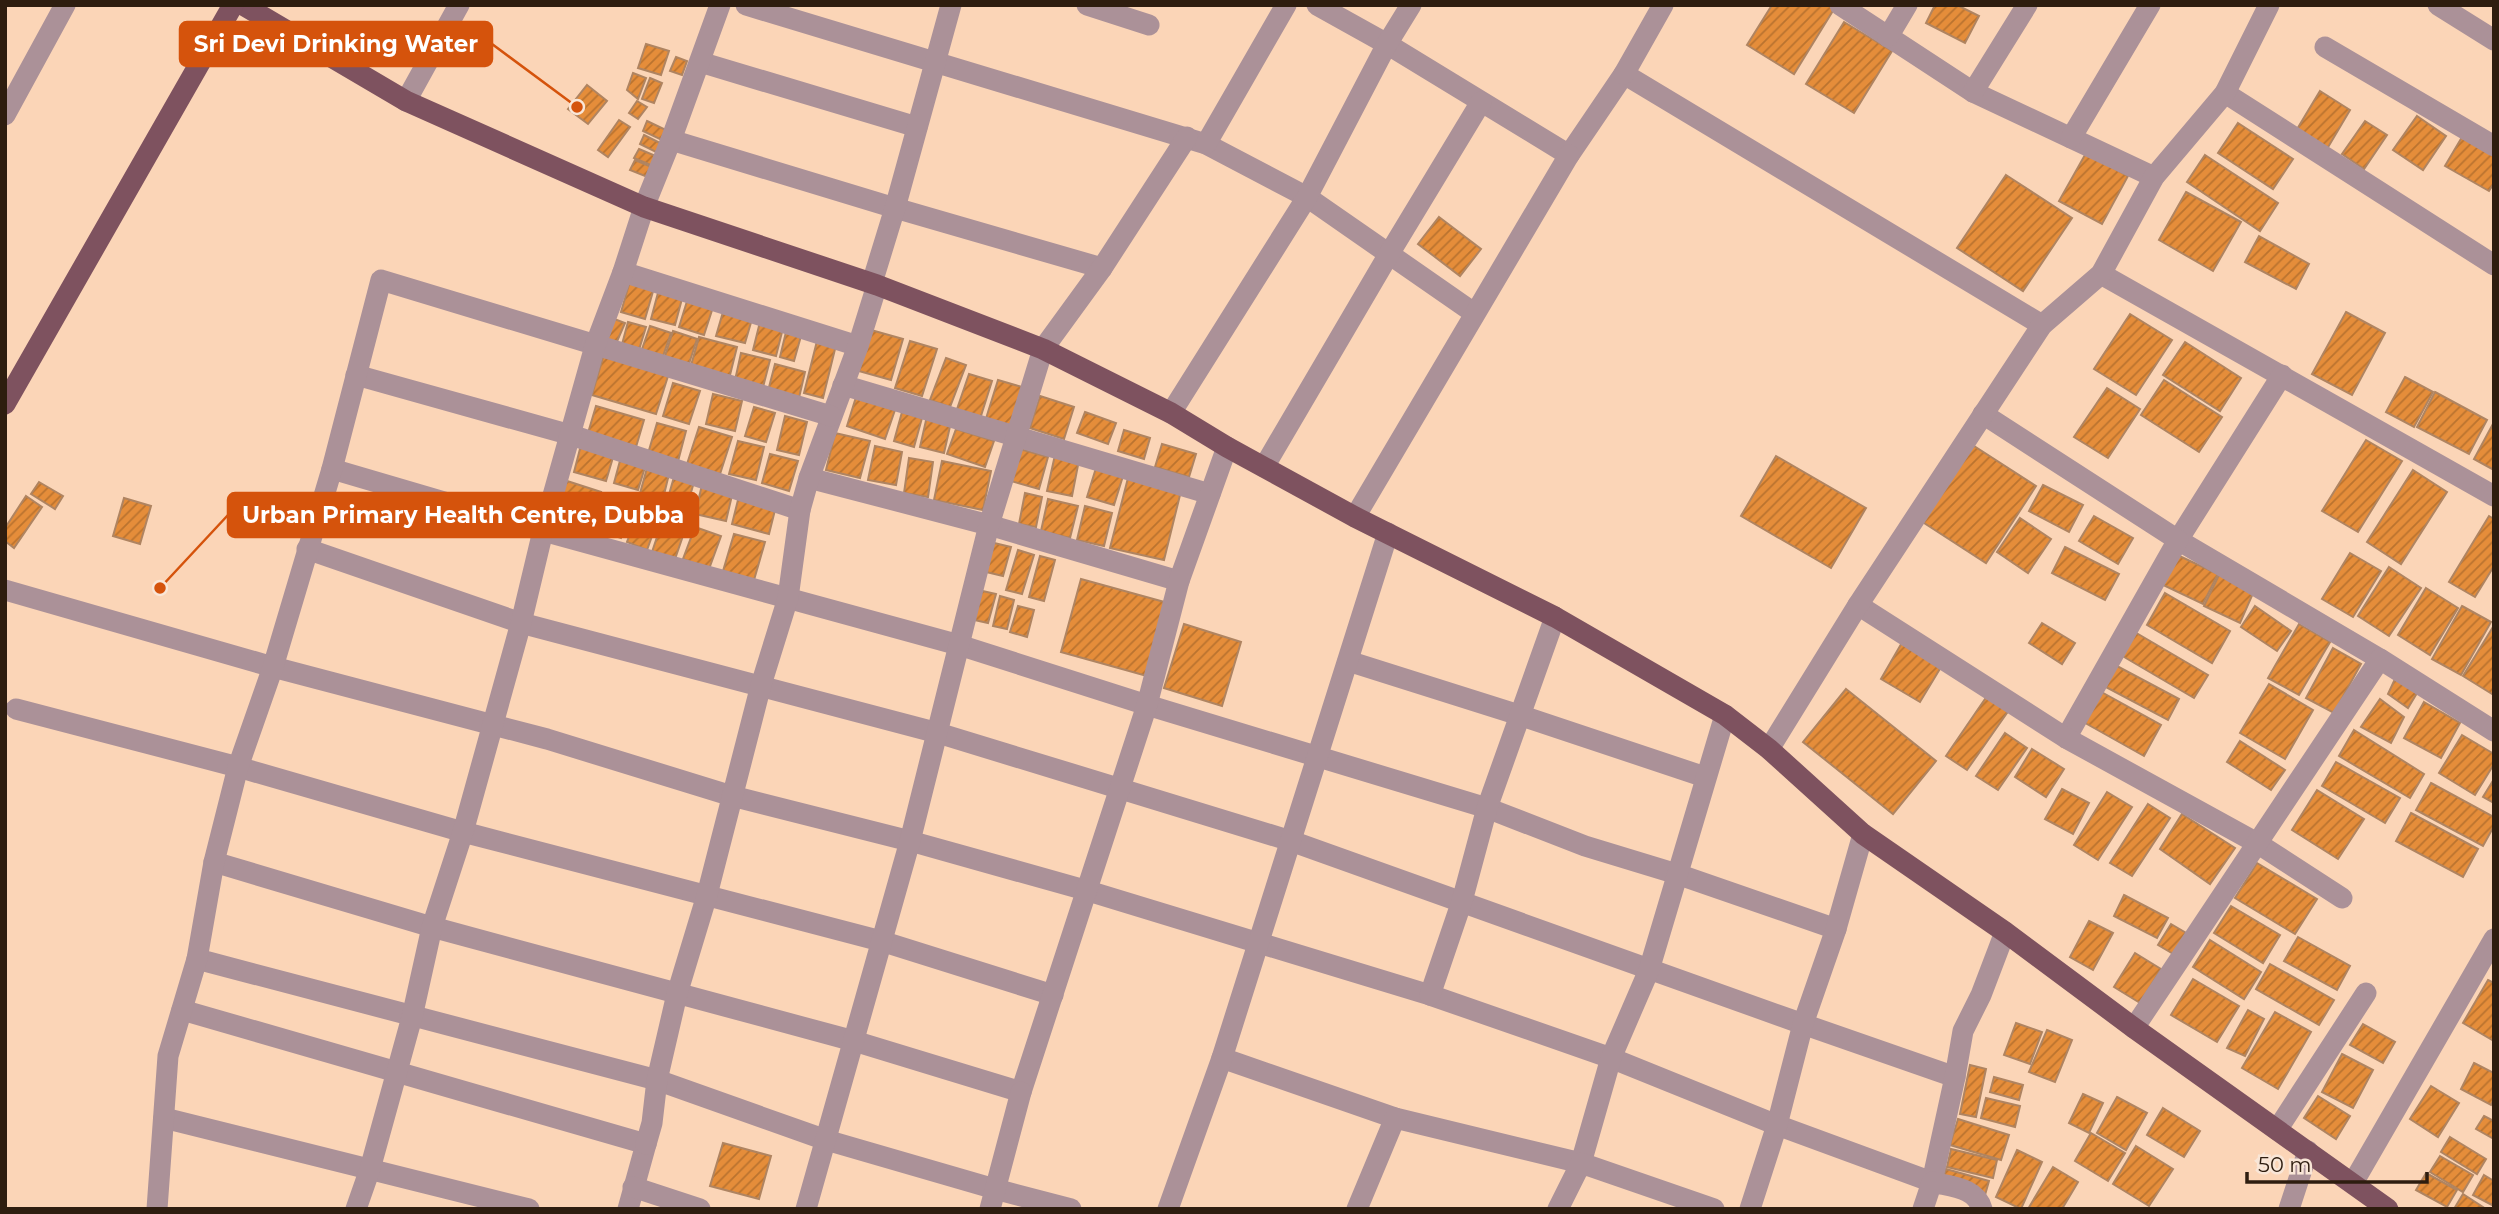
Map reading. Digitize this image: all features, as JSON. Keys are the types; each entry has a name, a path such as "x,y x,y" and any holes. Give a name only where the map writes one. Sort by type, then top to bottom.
{"main road":[{"path":"5,404 233,5"},
{"path":"243,5 268,12 407,101 644,206 875,284 1043,349 1171,413 1355,517 1555,617 1725,715 1769,749 1863,834 2005,932 2134,1028 2388,1209"}],"street":[{"path":"5,115 65,5"},
{"path":"407,101 459,5"},
{"path":"356,1209 370,1169 412,1017 432,927 463,832 595,346 644,206 720,5"},
{"path":"746,5 1197,141 1307,197 1474,313"},
{"path":"628,1209 652,1123 657,1080 677,994 707,895 761,685 788,598 800,510 809,478 858,346 951,5"},
{"path":"1087,5 1149,25"},
{"path":"806,1209 910,841 989,525 1043,349 1197,141 1286,5"},
{"path":"1317,5 1387,44 1569,155"},
{"path":"1171,413 1307,197 1387,44 1411,5"},
{"path":"1355,517 1569,155 1624,74 1663,5"},
{"path":"1840,5 1973,92 2154,177"},
{"path":"1888,37 1907,5"},
{"path":"1973,92 2027,5"},
{"path":"2071,138 2150,5"},
{"path":"1769,749 1858,605 2042,325 2101,274 2154,177 2225,93 2269,5"},
{"path":"2438,5 2494,40"},
{"path":"2325,47 2490,136"},
{"path":"699,62 917,127"},
{"path":"1624,74 2042,325"},
{"path":"2225,93 2494,265"},
{"path":"1264,467 1481,102"},
{"path":"671,140 1102,268"},
{"path":"623,272 858,346"},
{"path":"2101,274 2494,496"},
{"path":"157,1209 169,1056 197,959 214,862 238,766 273,667 332,469 381,280 831,416"},
{"path":"356,375 571,435 800,510"},
{"path":"2066,738 2178,540 2282,375"},
{"path":"843,385 1014,438 1210,494"},
{"path":"1983,414 2178,540 2380,659 2494,731"},
{"path":"992,1199 1021,1092 1147,705 1179,581 1227,447"},
{"path":"332,469 543,531 959,645 1487,808 1585,846 1677,874 1836,929"},
{"path":"809,478 989,525 1179,581"},
{"path":"1168,1209 1222,1058 1388,533"},
{"path":"307,550 521,623 938,733 1291,841 1955,1077"},
{"path":"5,590 273,667 547,739 732,796 910,841 1085,890 1430,995 1611,1058 1777,1125 1932,1182 1971,1192 1980,1200 1982,1209"},
{"path":"1858,605 2066,738 2257,844 2342,898"},
{"path":"1430,995 1462,901 1487,808 1555,617"},
{"path":"2134,1028 2380,659"},
{"path":"1348,661 1705,778"},
{"path":"16,709 238,766 463,832 881,941 1053,995"},
{"path":"1558,1209 1581,1163 1611,1058 1649,970 1725,715"},
{"path":"1750,1209 1777,1125 1802,1024 1836,929 1863,834"},
{"path":"214,862 432,927 854,1041 1021,1092"},
{"path":"1923,1209 1932,1182 1963,1031 1981,995 2005,932"},
{"path":"2353,1183 2494,939"},
{"path":"197,959 657,1080 992,1199 1071,1209"},
{"path":"2277,1130 2366,992"},
{"path":"183,1010 646,1144"},
{"path":"1222,1058 1395,1118 1581,1163 1714,1209"},
{"path":"164,1118 529,1209"},
{"path":"1357,1209 1395,1118"},
{"path":"2289,1209 2308,1151"},
{"path":"633,1187 699,1209"}],"building":[{"path":"1772,5 1828,5 1834,9 1794,74 1747,45"},
{"path":"1935,5 1957,5 1979,16 1965,43 1926,23"},
{"path":"1844,22 1892,51 1854,113 1806,84"},
{"path":"646,44 669,51 661,75 638,68"},
{"path":"676,57 687,61 682,75 670,71"},
{"path":"633,73 646,78 638,99 627,90"},
{"path":"650,78 662,83 654,103 642,99"},
{"path":"587,85 607,101 588,124 568,109"},
{"path":"2320,91 2350,110 2327,149 2296,131"},
{"path":"637,101 647,107 638,119 629,113"},
{"path":"2417,116 2446,136 2423,170 2393,150"},
{"path":"619,120 630,127 608,157 598,150"},
{"path":"647,121 668,131 664,141 643,131"},
{"path":"2365,121 2387,135 2364,169 2342,154"},
{"path":"2238,123 2293,159 2273,189 2218,153"},
{"path":"644,135 666,146 662,155 640,144"},
{"path":"2462,137 2494,155 2494,183 2489,191 2445,166"},
{"path":"639,149 658,157 653,166 634,158"},
{"path":"2086,153 2128,176 2102,224 2059,201"},
{"path":"2205,155 2278,203 2260,231 2187,182"},
{"path":"635,160 654,168 650,178 630,170"},
{"path":"2006,175 2072,218 2023,291 1957,248"},
{"path":"2186,192 2241,222 2213,271 2159,240"},
{"path":"1439,217 1481,249 1460,276 1418,244"},
{"path":"2259,236 2309,264 2296,289 2245,262"},
{"path":"630,281 654,288 645,319 621,312"},
{"path":"659,289 683,295 675,325 651,319"},
{"path":"688,298 713,307 704,335 679,327"},
{"path":"723,312 752,319 745,343 716,336"},
{"path":"2346,312 2385,333 2352,395 2312,374"},
{"path":"2130,314 2172,340 2136,395 2094,369"},
{"path":"609,317 625,323 615,346 600,340"},
{"path":"628,322 646,327 638,353 621,348"},
{"path":"760,322 783,328 776,356 753,350"},
{"path":"650,326 671,333 662,359 641,352"},
{"path":"871,330 903,339 891,380 859,371"},
{"path":"673,331 697,339 688,367 664,359"},
{"path":"786,332 801,336 794,361 780,357"},
{"path":"699,337 737,347 729,379 690,369"},
{"path":"817,341 836,345 823,398 804,393"},
{"path":"910,341 937,349 922,396 895,388"},
{"path":"2185,342 2241,378 2220,411 2163,375"},
{"path":"741,353 770,360 762,391 734,385"},
{"path":"604,354 669,373 656,414 592,395"},
{"path":"946,358 966,365 950,407 930,400"},
{"path":"775,364 805,372 798,402 767,395"},
{"path":"969,374 992,381 980,419 956,412"},
{"path":"2405,377 2433,392 2414,427 2386,412"},
{"path":"998,380 1022,387 1009,432 984,425"},
{"path":"2164,380 2222,417 2199,452 2141,415"},
{"path":"673,383 700,391 689,424 663,416"},
{"path":"2107,388 2140,409 2108,458 2074,437"},
{"path":"2435,392 2487,420 2469,454 2417,427"},
{"path":"713,394 742,401 735,431 706,424"},
{"path":"1040,396 1074,407 1064,439 1030,428"},
{"path":"856,397 895,410 885,439 847,426"},
{"path":"596,406 644,420 636,447 588,433"},
{"path":"754,407 775,413 766,442 745,436"},
{"path":"902,412 922,418 914,447 894,441"},
{"path":"1085,412 1116,423 1108,444 1077,433"},
{"path":"785,416 807,422 799,455 777,450"},
{"path":"927,416 951,422 944,453 920,447"},
{"path":"2494,422 2494,470 2474,459"},
{"path":"657,423 686,431 677,465 647,457"},
{"path":"699,427 732,437 720,474 687,464"},
{"path":"956,429 994,441 985,467 947,454"},
{"path":"1124,430 1150,438 1144,459 1118,451"},
{"path":"835,433 870,441 860,478 826,470"},
{"path":"2366,440 2402,461 2358,532 2322,511"},
{"path":"738,441 764,447 756,480 729,474"},
{"path":"1162,444 1196,454 1189,477 1155,467"},
{"path":"1971,444 2036,486 1986,563 1921,521"},
{"path":"581,445 614,454 606,481 574,472"},
{"path":"875,446 902,452 896,485 868,480"},
{"path":"1013,447 1048,457 1039,489 1004,479"},
{"path":"770,454 798,461 789,491 762,483"},
{"path":"1055,455 1079,460 1072,496 1047,491"},
{"path":"1776,456 1866,508 1831,568 1741,516"},
{"path":"621,457 646,464 638,490 614,483"},
{"path":"909,458 933,462 928,497 904,493"},
{"path":"942,461 991,471 983,510 934,500"},
{"path":"647,468 669,474 662,503 639,497"},
{"path":"1096,468 1123,476 1114,505 1087,497"},
{"path":"2413,470 2447,492 2401,564 2367,542"},
{"path":"674,477 694,482 686,510 666,505"},
{"path":"1128,478 1181,491 1164,560 1110,548"},
{"path":"564,480 601,492 587,530 551,518"},
{"path":"39,482 63,496 55,509 31,494"},
{"path":"702,485 733,491 726,521 695,514"},
{"path":"2043,485 2083,505 2069,532 2029,511"},
{"path":"1025,493 1042,497 1036,527 1019,524"},
{"path":"606,495 633,504 621,538 594,529"},
{"path":"26,496 42,507 14,548 5,541 5,528"},
{"path":"739,496 776,506 769,534 732,524"},
{"path":"124,498 151,506 140,544 113,536"},
{"path":"1048,499 1078,506 1070,538 1041,531"},
{"path":"1085,506 1112,513 1104,546 1077,540"},
{"path":"640,507 660,514 647,550 627,542"},
{"path":"664,516 687,524 675,559 652,552"},
{"path":"2094,516 2133,538 2118,564 2079,541"},
{"path":"2489,516 2494,519 2494,566 2475,597 2449,582"},
{"path":"2020,518 2051,539 2028,573 1997,552"},
{"path":"695,527 721,536 709,569 683,559"},
{"path":"734,534 765,542 754,580 723,571"},
{"path":"990,542 1011,547 1003,576 982,571"},
{"path":"2065,547 2119,574 2105,600 2052,573"},
{"path":"1018,550 1034,555 1022,594 1006,590"},
{"path":"2173,553 2218,574 2203,604 2159,583"},
{"path":"2350,553 2381,571 2353,617 2322,599"},
{"path":"1040,556 1055,560 1044,601 1029,597"},
{"path":"2389,567 2421,588 2389,636 2358,616"},
{"path":"2219,575 2254,591 2240,623 2204,606"},
{"path":"1081,579 1168,603 1147,676 1061,652"},
{"path":"2426,588 2458,608 2430,655 2398,635"},
{"path":"978,590 996,594 988,623 970,619"},
{"path":"2165,593 2230,631 2212,663 2147,625"},
{"path":"1000,596 1014,600 1007,629 993,626"},
{"path":"1018,606 1034,610 1027,637 1010,632"},
{"path":"2255,606 2291,631 2277,651 2241,627"},
{"path":"2462,606 2491,622 2461,675 2432,659"},
{"path":"2042,623 2075,643 2062,664 2029,643"},
{"path":"1184,624 1241,642 1222,706 1164,688"},
{"path":"2299,624 2330,642 2299,695 2268,678"},
{"path":"2493,627 2494,691 2492,694 2463,676"},
{"path":"2133,631 2208,675 2194,698 2119,654"},
{"path":"1904,639 1944,662 1920,702 1881,679"},
{"path":"2333,648 2361,664 2334,713 2306,698"},
{"path":"2115,665 2179,699 2168,720 2104,686"},
{"path":"2395,679 2417,693 2408,708 2388,694"},
{"path":"2269,684 2313,710 2285,759 2240,733"},
{"path":"1846,689 1936,761 1893,814 1803,742"},
{"path":"2096,689 2161,725 2144,756 2078,719"},
{"path":"1987,696 2009,710 1967,770 1946,756"},
{"path":"2380,699 2404,717 2391,743 2361,727"},
{"path":"2424,702 2460,723 2441,758 2404,738"},
{"path":"2354,730 2424,774 2410,798 2339,756"},
{"path":"2005,733 2027,748 1998,790 1976,776"},
{"path":"2462,735 2494,754 2494,764 2475,795 2439,773"},
{"path":"2240,741 2285,770 2271,790 2227,762"},
{"path":"2032,749 2064,769 2046,797 2015,777"},
{"path":"2336,762 2400,798 2385,823 2322,786"},
{"path":"2494,779 2494,803 2483,797"},
{"path":"2431,783 2494,817 2494,826 2483,846 2416,810"},
{"path":"2062,789 2089,803 2073,834 2045,819"},
{"path":"2317,790 2364,819 2338,859 2292,830"},
{"path":"2107,792 2132,807 2098,860 2074,845"},
{"path":"2148,804 2170,818 2132,876 2110,863"},
{"path":"2411,813 2478,849 2463,877 2396,841"},
{"path":"2182,814 2235,848 2210,884 2160,849"},
{"path":"2257,863 2317,899 2295,934 2235,898"},
{"path":"2124,895 2168,918 2157,938 2114,916"},
{"path":"2231,906 2280,935 2263,963 2214,933"},
{"path":"2089,921 2113,933 2093,970 2070,957"},
{"path":"2171,924 2188,934 2175,955 2158,945"},
{"path":"2298,937 2350,966 2337,990 2284,961"},
{"path":"2210,940 2261,972 2244,999 2193,967"},
{"path":"2135,953 2161,969 2140,1003 2114,987"},
{"path":"2270,964 2334,1000 2319,1025 2256,989"},
{"path":"2193,979 2239,1006 2217,1042 2171,1015"},
{"path":"2488,980 2494,983 2494,1041 2463,1023"},
{"path":"2248,1010 2264,1019 2245,1056 2227,1048"},
{"path":"2275,1012 2311,1032 2278,1089 2242,1068"},
{"path":"2016,1023 2042,1032 2030,1064 2004,1055"},
{"path":"2363,1024 2395,1042 2383,1063 2350,1045"},
{"path":"2047,1030 2072,1040 2055,1082 2029,1072"},
{"path":"2342,1054 2373,1070 2353,1108 2322,1092"},
{"path":"2474,1063 2494,1073 2494,1099 2491,1105 2461,1089"},
{"path":"1970,1065 1986,1069 1976,1117 1960,1114"},
{"path":"1994,1077 2023,1085 2019,1100 1990,1092"},
{"path":"2431,1086 2459,1103 2438,1137 2410,1119"},
{"path":"2083,1094 2103,1103 2089,1133 2069,1123"},
{"path":"2318,1096 2350,1116 2336,1139 2304,1118"},
{"path":"2117,1097 2147,1113 2126,1150 2097,1133"},
{"path":"1986,1098 2020,1106 2015,1127 1981,1118"},
{"path":"2163,1108 2200,1131 2184,1157 2147,1135"},
{"path":"2484,1116 2494,1121 2494,1139 2476,1129"},
{"path":"1958,1119 2009,1135 2001,1160 1950,1145"},
{"path":"2091,1133 2125,1153 2108,1181 2075,1161"},
{"path":"2450,1137 2486,1159 2477,1174 2441,1152"},
{"path":"723,1143 771,1156 759,1199 710,1186"},
{"path":"2136,1146 2173,1169 2149,1206 2113,1184"},
{"path":"1951,1149 1997,1160 1993,1178 1947,1167"},
{"path":"2017,1150 2042,1162 2021,1209 1996,1197"},
{"path":"2440,1156 2473,1175 2463,1192 2430,1172"},
{"path":"2053,1167 2078,1182 2062,1209 2028,1209"},
{"path":"1946,1169 1989,1181 1985,1195 1942,1182"},
{"path":"2426,1173 2457,1190 2447,1207 2416,1190"},
{"path":"2484,1175 2494,1181 2494,1206 2473,1195"},
{"path":"2463,1194 2486,1209 2454,1209"}],"place":[{"name":"Sri Devi Drinking Water","path":"577,107"},
{"name":"Urban Primary Health Centre, Dubba","path":"160,588"}]}
